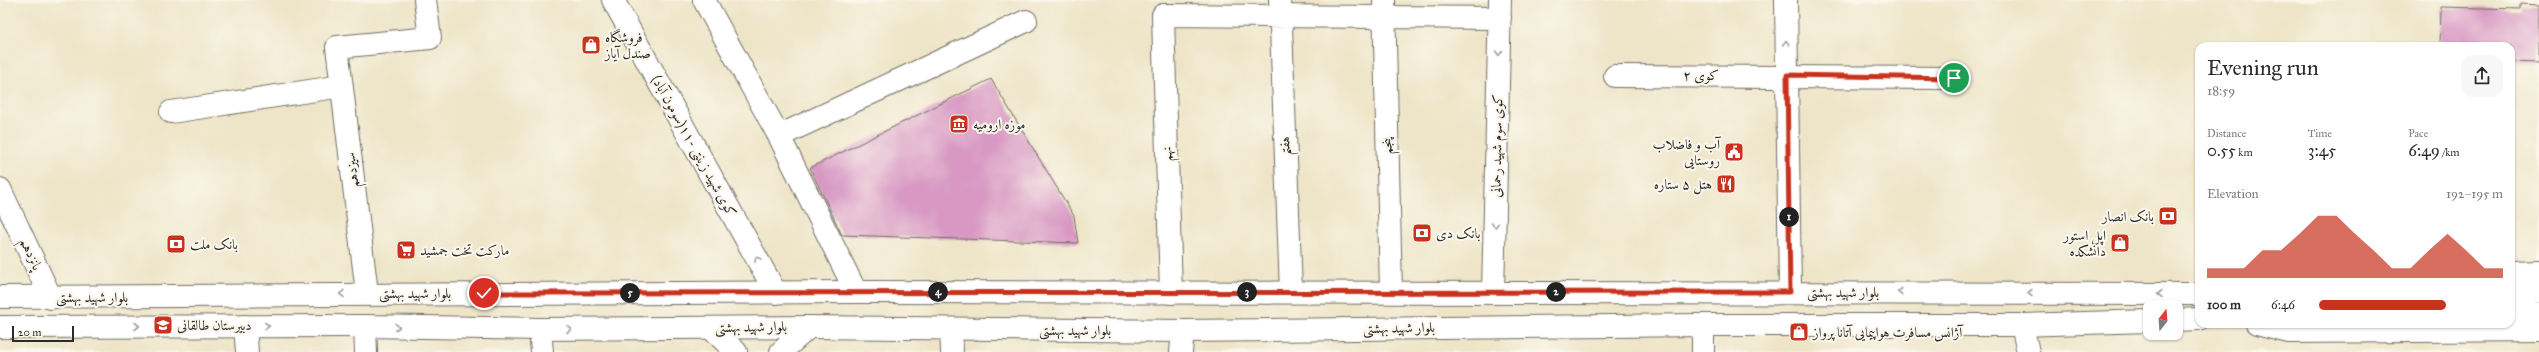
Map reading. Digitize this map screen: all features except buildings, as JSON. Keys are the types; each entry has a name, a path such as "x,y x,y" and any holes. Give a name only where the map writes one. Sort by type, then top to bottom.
{"main road":[{"name":"سیزدهم","path":"367,293 337,46 430,38 425,0"},
{"name":"کوی شهید زینتی -۱۱(سومون آباد)","path":"613,0 776,293"},
{"path":"704,0 779,136 856,292"},
{"path":"1786,0 1790,292"},
{"path":"1280,8 1500,9"},
{"name":"نهم","path":"1171,292 1163,15 1280,8"},
{"name":"هفتم","path":"1280,8 1290,292"},
{"name":"پنجم","path":"1384,9 1391,292"},
{"name":"کوی سوم شهید رحمانی","path":"1493,292 1500,9"},
{"path":"779,136 1026,21"},
{"name":"کوی ۲","path":"1615,76 1787,75 1954,78"},
{"path":"171,112 342,86"},
{"name":"پانزدهم","path":"0,189 51,298"},
{"path":"2515,272 2539,271"},
{"path":"2515,292 2539,291"},
{"name":"بلوار شهید بهشتی","path":"0,297 106,298 367,293 856,292 1790,292 2195,294"},
{"path":"106,298 110,326"},
{"path":"2515,314 2539,313"},
{"path":"2183,320 2195,319"},
{"name":"بلوار شهید بهشتی","path":"0,326 365,326 540,329 809,327 951,329 1182,341 1703,324 2022,325 2143,321"},
{"path":"1703,324 1703,352"},
{"path":"2022,325 2028,352"},
{"path":"245,326 247,352"},
{"path":"365,326 366,352"},
{"path":"781,352 809,327"},
{"path":"711,328 736,352"},
{"path":"2273,328 2289,332 2539,330"},
{"path":"540,329 542,352"},
{"path":"951,329 952,352"}],"place":[{"name":"فروشگاه صندل آیاز","path":"591,45"},
{"name":"موزه ارومیه","path":"959,124"},
{"name":"آب و فاضلاب روستایی","path":"1734,152"},
{"name":"هتل ۵ ستاره","path":"1726,184"},
{"name":"بانک انصار","path":"2168,216"},
{"name":"بانک دی","path":"1422,233"},
{"name":"اپل استور دانشکده","path":"2120,243"},
{"name":"بانک ملت","path":"176,244"},
{"name":"مارکت تخت جمشید","path":"406,250"},
{"name":"دبیرستان طالقانی","path":"163,325"},
{"name":"آژانس مسافرت هواپیمایی آتانا پرواز","path":"1799,332"}],"route":[{"path":"484,293 1790,292 1787,75 1954,78"}]}
